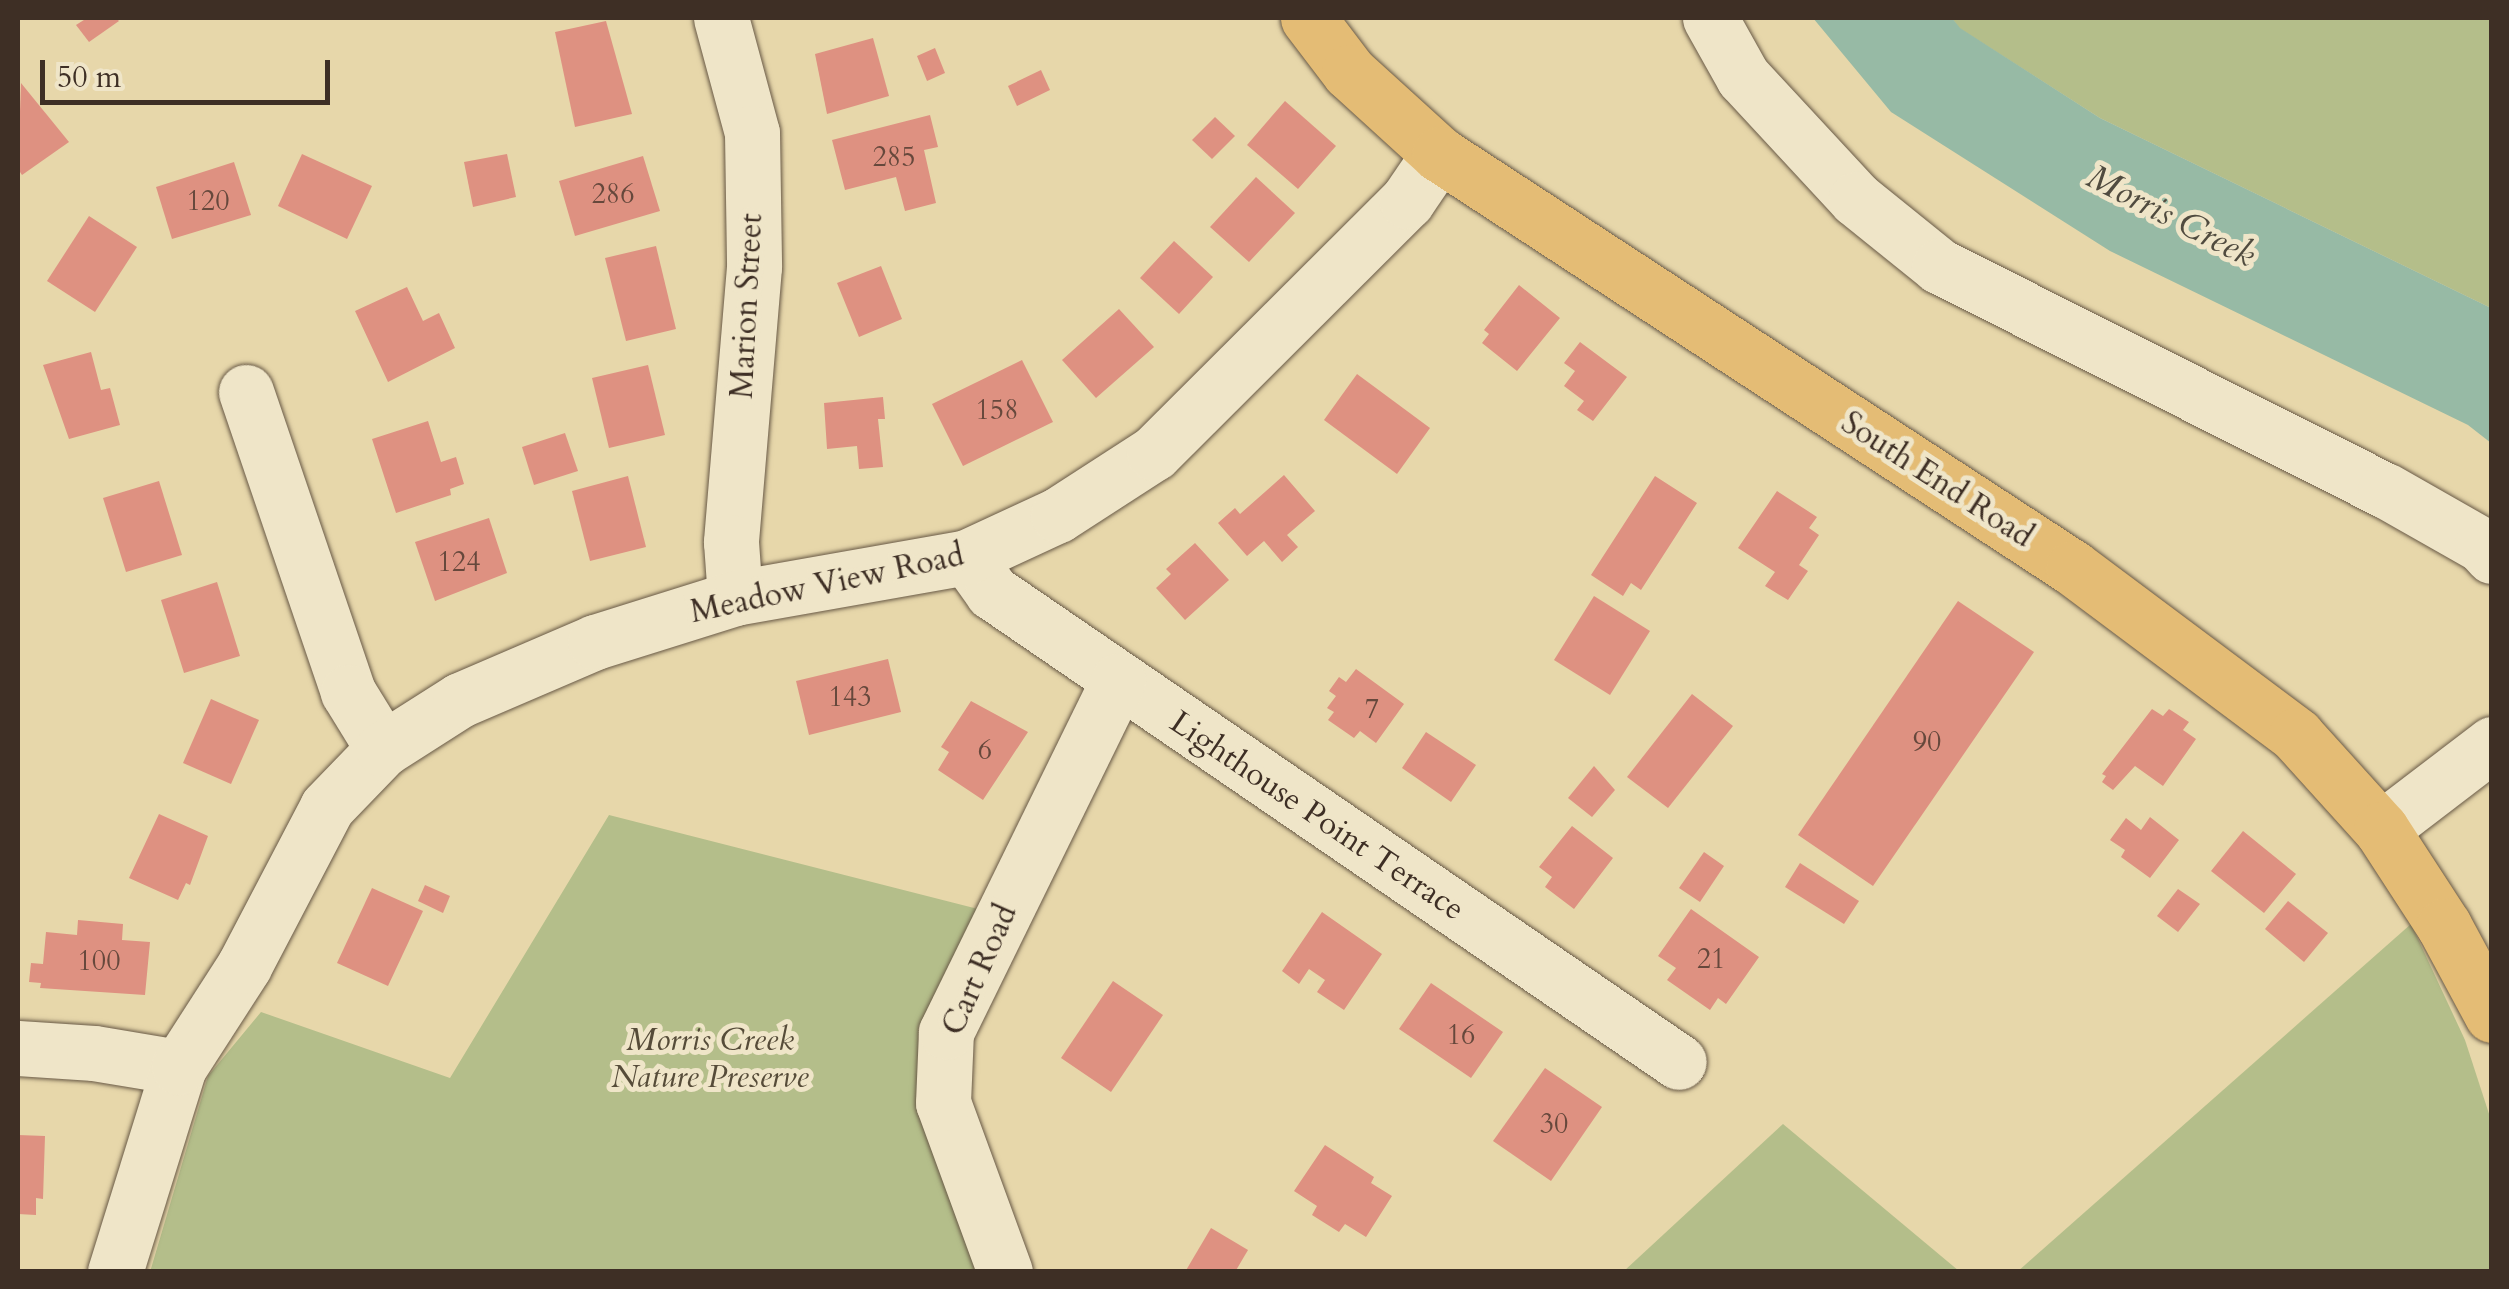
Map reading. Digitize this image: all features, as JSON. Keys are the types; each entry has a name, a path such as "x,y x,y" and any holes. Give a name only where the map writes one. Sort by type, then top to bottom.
{"main road":[{"name":"South End Road","path":"1308,18 1349,72 1439,154 2072,568 2296,735 2381,829 2444,926 2492,1015"}],"street":[{"name":"Marion Street","path":"721,18 752,133 754,267 731,542 735,598"},
{"path":"1710,18 1743,77 1856,199 1939,266 2385,490 2482,546 2492,556"},
{"name":"Meadow View Road","path":"115,1272 179,1067 244,966 327,806 383,749 460,700 578,649 735,598 968,556 1058,515 1154,452 1408,201 1439,154"},
{"path":"246,392 348,692 383,749"},
{"name":"Lighthouse Point Terrace","path":"968,556 992,592 1679,1062"},
{"name":"Cart Road","path":"1006,1272 943,1104 946,1032 1118,680"},
{"path":"2381,829 2492,744"},
{"path":"18,1048 94,1053 179,1067"}],"green space":[{"path":"1952,18 2491,18 2491,308 2100,118 1959,28"},
{"name":"Morris Creek Nature Preserve","path":"609,815 978,909 924,1028 978,1271 150,1272 208,1076 261,1012 450,1078"},
{"path":"2411,924 2465,1040 2491,1120 2491,1271 2017,1272"},
{"path":"1783,1124 1959,1271 1624,1271"}],"water":[{"name":"Morris Creek","path":"1813,18 1952,18 1960,28 2100,118 2491,308 2491,443 2468,425 2110,251 1891,112"}],"building":[{"path":"87,18 119,21 89,42 76,25"},
{"path":"606,21 632,114 575,127 555,32"},
{"path":"873,38 889,96 827,114 815,54"},
{"path":"935,48 945,73 927,81 917,56"},
{"path":"1041,70 1050,90 1017,106 1008,86"},
{"path":"21,83 69,142 22,175 18,169"},
{"path":"1285,101 1336,146 1298,189 1247,145"},
{"path":"930,115 938,147 924,150 936,203 905,211 896,177 845,190 832,140"},
{"path":"1215,117 1235,136 1212,159 1192,140"},
{"path":"302,154 372,186 347,239 278,206"},
{"path":"507,154 516,197 473,207 464,162"},
{"path":"643,156 660,211 575,236 559,181"},
{"path":"234,162 251,215 172,239 156,187"},
{"path":"1256,177 1295,213 1249,262 1210,227"},
{"path":"89,216 137,247 95,312 47,281"},
{"path":"1174,241 1213,277 1179,314 1140,278"},
{"path":"656,246 676,329 626,341 605,258"},
{"path":"881,266 902,319 859,337 837,283"},
{"path":"1519,285 1560,318 1517,371 1482,343 1489,334 1484,330"},
{"path":"407,287 423,321 439,313 455,348 388,382 355,311"},
{"path":"1119,309 1154,347 1096,398 1062,360"},
{"path":"1580,342 1627,377 1593,421 1577,410 1584,401 1564,386 1575,371 1564,363"},
{"path":"91,352 101,390 110,388 120,425 69,439 43,365"},
{"path":"1022,360 1053,422 963,466 932,404"},
{"path":"648,365 665,435 609,448 592,378"},
{"path":"1357,374 1430,428 1397,474 1324,420"},
{"path":"883,397 885,419 878,419 883,467 859,469 857,446 827,449 824,403"},
{"path":"428,421 441,462 456,457 464,484 450,489 451,495 396,513 372,439"},
{"path":"565,433 578,471 534,485 522,447"},
{"path":"1284,475 1315,511 1287,535 1298,547 1282,562 1264,541 1247,556 1218,523 1235,508 1240,514"},
{"path":"628,476 646,547 590,561 572,491"},
{"path":"1655,476 1697,503 1641,590 1631,583 1623,596 1591,575"},
{"path":"159,481 182,555 126,572 103,498"},
{"path":"1777,491 1817,517 1809,528 1819,535 1799,565 1808,571 1788,600 1765,586 1775,572 1738,548"},
{"path":"489,518 507,573 435,601 415,542"},
{"path":"1195,543 1229,580 1185,620 1156,588 1171,574 1166,569"},
{"path":"217,582 240,656 184,673 161,600"},
{"path":"1594,596 1650,631 1610,695 1554,660"},
{"path":"1958,601 2034,652 1873,886 1798,835"},
{"path":"888,659 901,712 809,735 796,681"},
{"path":"1356,669 1404,704 1376,743 1360,731 1354,738 1328,720 1334,712 1327,708 1336,696 1329,691 1339,677 1346,682"},
{"path":"1692,694 1733,726 1668,808 1627,777"},
{"path":"211,699 259,720 231,784 183,763"},
{"path":"971,701 1028,732 983,800 938,770 949,752 941,747"},
{"path":"2152,709 2163,716 2169,709 2189,722 2183,730 2196,739 2163,786 2135,766 2113,790 2102,782 2106,776 2102,774"},
{"path":"1426,732 1476,765 1451,802 1402,768"},
{"path":"1594,766 1615,790 1592,817 1568,798"},
{"path":"159,814 208,836 190,885 186,883 178,900 129,878"},
{"path":"2150,817 2179,840 2150,878 2121,857 2125,850 2110,840 2126,818 2141,830"},
{"path":"1572,826 1613,858 1574,909 1545,887 1552,877 1539,867"},
{"path":"2243,831 2296,874 2264,913 2211,871"},
{"path":"1704,852 1724,866 1700,902 1679,888"},
{"path":"1800,863 1859,901 1844,924 1785,887"},
{"path":"425,885 450,896 443,913 418,901"},
{"path":"372,888 423,911 388,986 337,963"},
{"path":"2178,889 2200,904 2178,932 2157,916"},
{"path":"2288,901 2328,933 2304,962 2265,929"},
{"path":"1691,909 1759,957 1726,1004 1718,998 1710,1010 1667,980 1676,968 1658,956"},
{"path":"1322,912 1382,954 1344,1010 1317,992 1325,980 1309,969 1299,984 1282,971"},
{"path":"78,920 123,924 122,940 150,942 145,995 40,988 41,983 29,982 31,963 43,964 46,932 77,935"},
{"path":"1113,981 1163,1015 1111,1092 1061,1058"},
{"path":"1431,983 1503,1032 1471,1078 1399,1029"},
{"path":"1545,1068 1602,1107 1551,1181 1493,1141"},
{"path":"18,1135 45,1136 43,1199 36,1198 36,1215 18,1214"},
{"path":"1325,1145 1374,1177 1371,1183 1392,1196 1366,1237 1345,1224 1339,1232 1312,1215 1317,1206 1294,1191"},
{"path":"1211,1228 1248,1250 1235,1272 1185,1272"}]}
